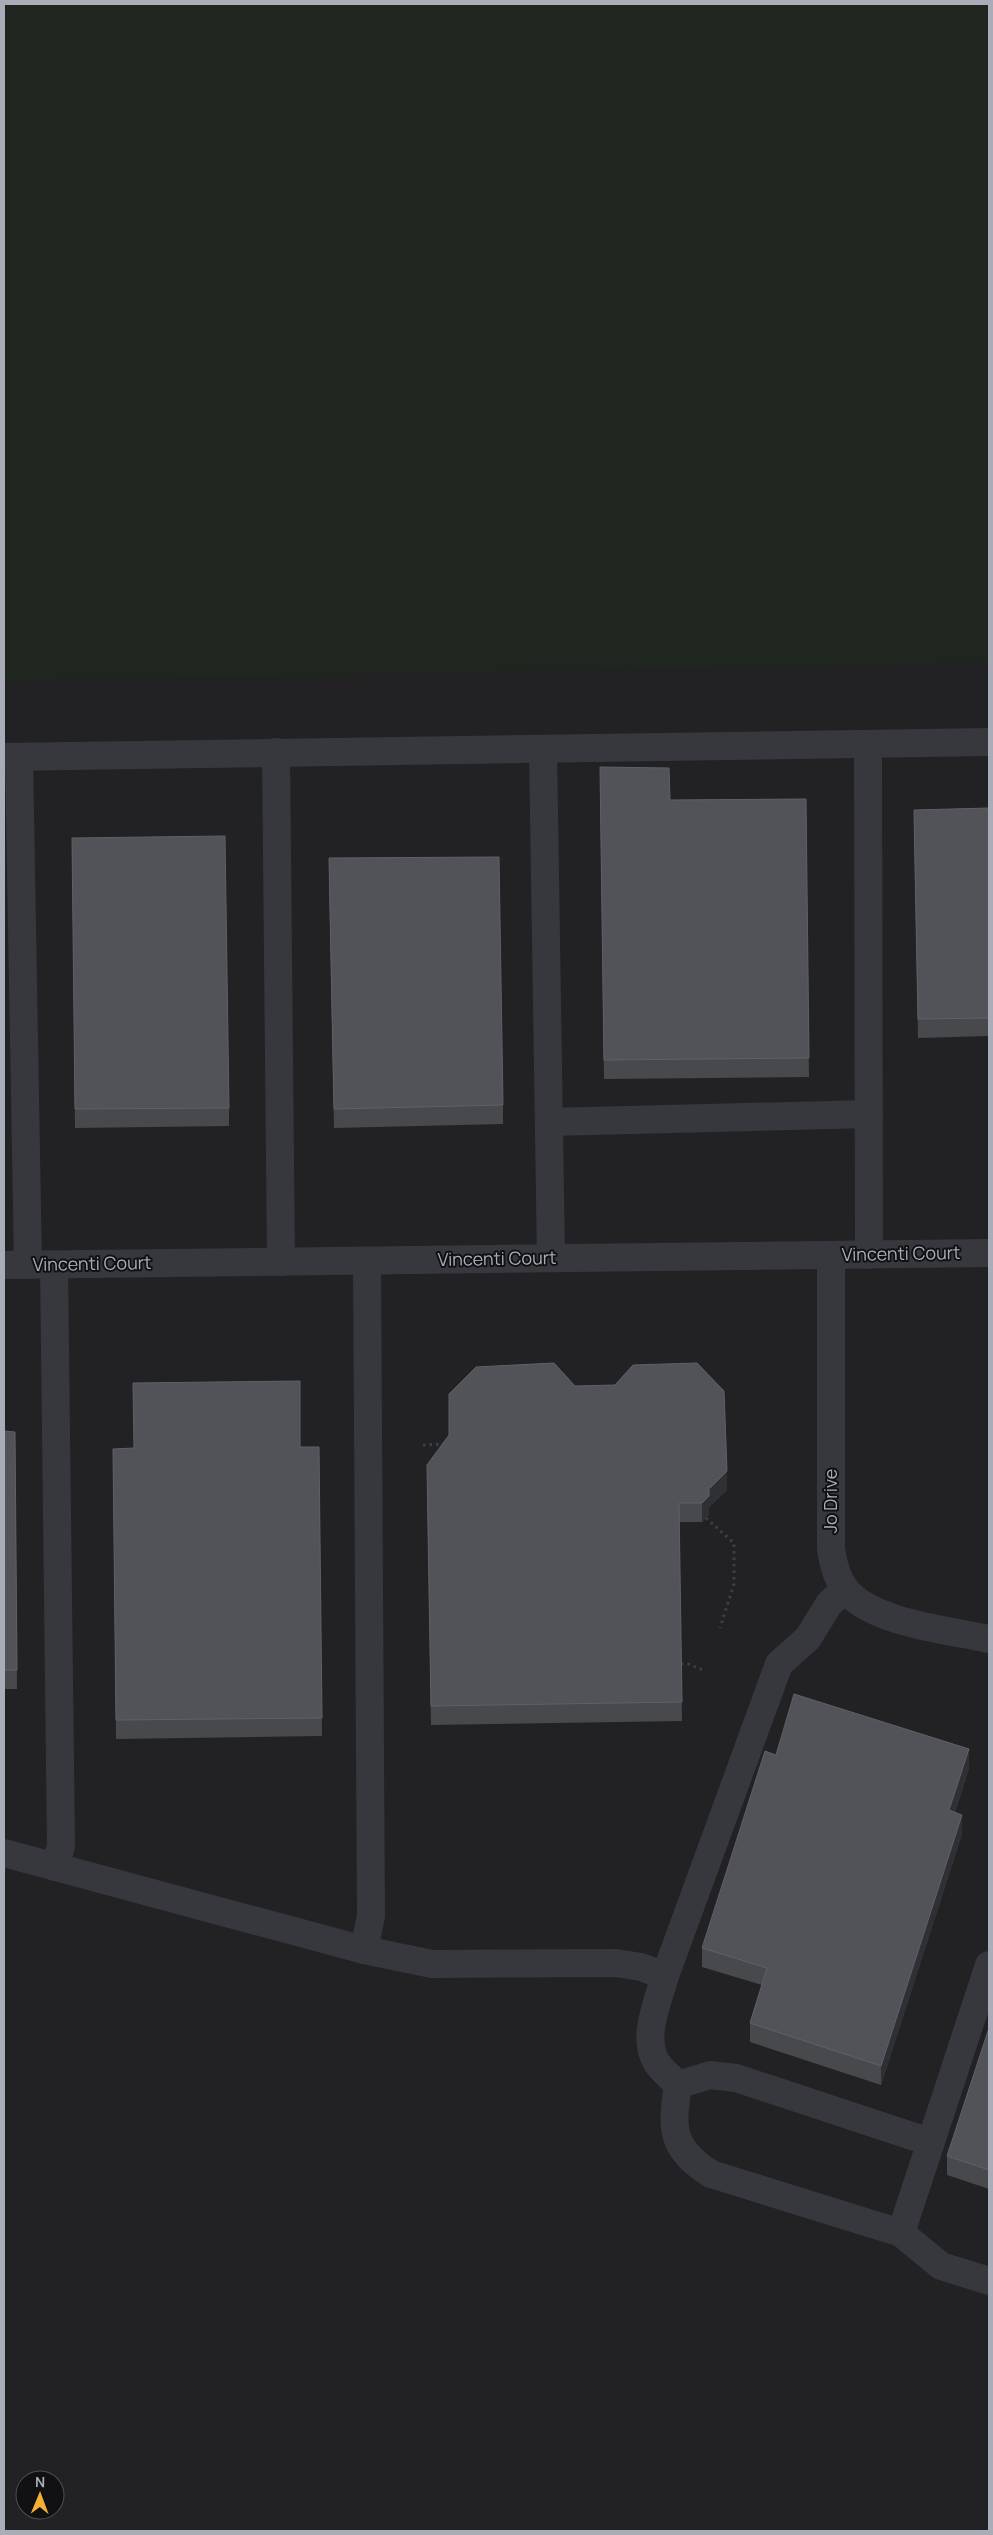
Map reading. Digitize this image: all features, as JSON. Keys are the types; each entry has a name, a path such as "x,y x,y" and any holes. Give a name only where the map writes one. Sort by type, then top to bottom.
{"street":[{"path":"55,1867 61,1846 29,1265 12,757 989,742"},
{"path":"868,744 869,1255"},
{"path":"543,749 551,1258"},
{"path":"276,752 280,1262"},
{"path":"549,1122 869,1114"},
{"name":"Vincenti Court","path":"29,1265 989,1253"},
{"name":"Jo Drive","path":"831,1255 831,1549 834,1570 845,1590 864,1605 886,1617 989,1639"},
{"path":"364,1950 370,1916 367,1261"},
{"path":"678,2085 656,2062 652,2047 650,2027 665,1976 779,1664 808,1638 829,1604 845,1590"},
{"path":"4,1852 364,1950 432,1964 616,1963 641,1967 665,1976"},
{"path":"900,2233 989,1965"},
{"path":"678,2085 710,2075 736,2078 930,2142"},
{"path":"678,2085 673,2118 675,2135 681,2150 694,2163 711,2174 900,2233 941,2266 989,2281"}],"path":[{"path":"423,1445 449,1444"},
{"path":"706,1518 734,1543 734,1584 720,1628"},
{"path":"681,1664 688,1664 706,1671"}],"shaded area":[{"path":"4,4 989,4 989,2531 4,2531"},
{"path":"4,4 989,4 989,663 4,681"}],"building":[{"path":"600,767 669,768 670,800 806,799 809,1058 604,1060"},
{"path":"989,808 989,1018 918,1019 914,810"},
{"path":"225,836 229,1108 75,1109 72,838"},
{"path":"499,857 503,1105 334,1109 329,858"},
{"path":"554,1363 575,1386 615,1385 633,1365 697,1363 724,1391 727,1471 709,1489 709,1496 702,1503 679,1503 682,1702 431,1706 427,1465 449,1435 449,1394 476,1367"},
{"path":"300,1381 300,1447 319,1447 322,1718 116,1720 113,1449 134,1448 133,1383"},
{"path":"4,1431 15,1432 17,1670 4,1670"},
{"path":"794,1694 969,1749 949,1810 962,1815 881,2066 750,2023 767,1968 702,1948 765,1751 776,1755"},
{"path":"989,2028 989,2170 947,2156"}]}
